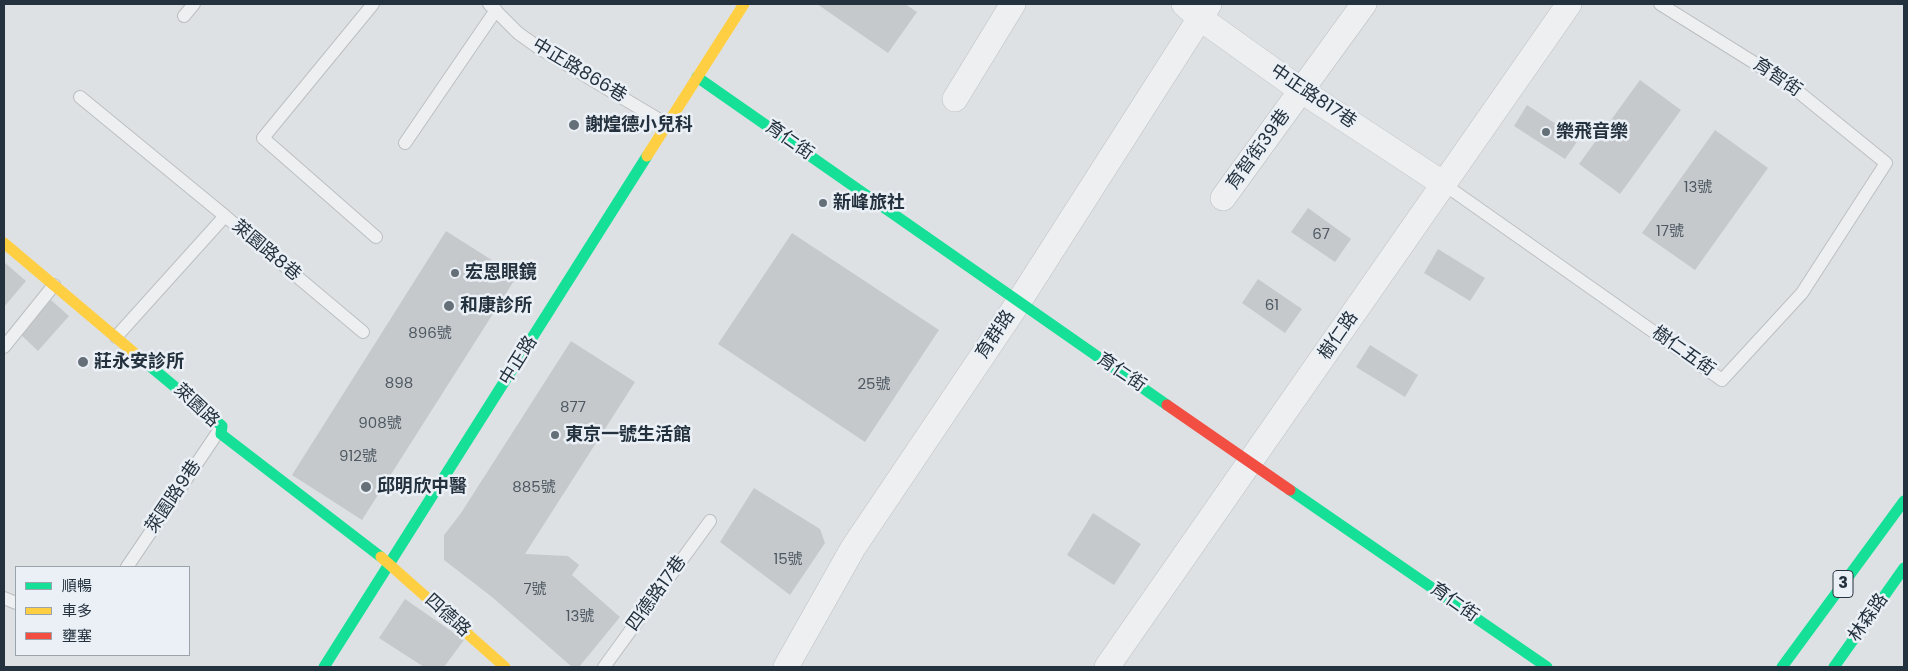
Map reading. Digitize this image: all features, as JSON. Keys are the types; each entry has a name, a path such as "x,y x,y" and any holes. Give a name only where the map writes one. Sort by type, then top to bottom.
{"street":[{"name":"中正路","path":"324,667 744,4"},
{"path":"955,99 1013,4"},
{"name":"育智街39巷","path":"1223,198 1364,4"},
{"name":"樹仁路","path":"1107,667 1570,4"},
{"name":"中正路817巷","path":"1198,9 1302,91 1445,185"},
{"name":"育群路","path":"786,667 853,548 1018,303 1198,9"},
{"name":"育仁街","path":"697,77 1018,303 1251,461 1547,667"},
{"name":"萊園路","path":"4,243 222,426 221,434 390,564"},
{"name":"3","path":"1782,667 1904,501"},
{"name":"四德路","path":"390,564 505,667"},
{"name":"林森路","path":"1834,667 1904,568"}],"lane":[{"path":"184,16 194,4"},
{"path":"373,4 263,138 376,238"},
{"name":"育智街","path":"1660,4 1790,85 1886,164"},
{"name":"中正路866巷","path":"405,144 492,7 518,33 539,48 668,125"},
{"path":"80,97 225,216"},
{"name":"樹仁五街","path":"1445,185 1722,380 1802,293 1886,164"},
{"name":"萊園路8巷","path":"116,337 225,216 363,332"},
{"path":"4,347 54,285"},
{"name":"萊園路9巷","path":"128,566 222,426"},
{"name":"四德路17巷","path":"604,667 710,521"}],"building":[{"path":"817,4 905,4 917,12 888,53"},
{"path":"1640,80 1681,110 1620,194 1579,164"},
{"name":"樂飛音樂","path":"1527,105 1579,139 1565,159 1514,126"},
{"path":"1715,130 1768,168 1695,270 1642,233"},
{"path":"1308,208 1351,239 1335,262 1291,232"},
{"path":"446,231 517,276 362,520 292,475"},
{"path":"792,233 939,330 865,442 718,344"},
{"path":"1438,249 1485,278 1470,301 1424,273"},
{"path":"4,262 26,281 4,307"},
{"path":"1258,279 1302,309 1285,333 1242,303"},
{"path":"51,300 69,316 38,351 20,334"},
{"path":"571,341 635,382 525,554 568,556 579,565 572,575 620,617 579,667 572,667 492,597 444,560 444,535 461,513"},
{"path":"1370,345 1418,375 1405,397 1356,367"},
{"path":"754,488 820,529 825,543 790,595 720,542"},
{"path":"1093,513 1141,544 1114,585 1067,555"},
{"path":"405,599 464,640 444,667 424,667 379,638"}],"traffic: fast":[{"path":"697,77 1167,405"},
{"path":"324,667 647,156"},
{"path":"145,362 222,426 221,434 381,557"},
{"path":"1290,490 1547,667"},
{"path":"1782,667 1904,501"},
{"path":"1834,667 1904,568"}],"traffic: slow":[{"path":"647,156 744,4"},
{"path":"4,243 145,362"},
{"path":"381,557 505,667"}],"traffic: jam":[{"path":"1167,405 1290,490"}],"place":[{"name":"謝煌德小兒科","path":"574,125"},
{"name":"樂飛音樂","path":"1546,132"},
{"name":"新峰旅社","path":"823,203"},
{"name":"宏恩眼鏡","path":"455,273"},
{"name":"和康診所","path":"449,306"},
{"name":"莊永安診所","path":"83,362"},
{"name":"東京一號生活館","path":"555,435"},
{"name":"邱明欣中醫","path":"366,487"}]}
